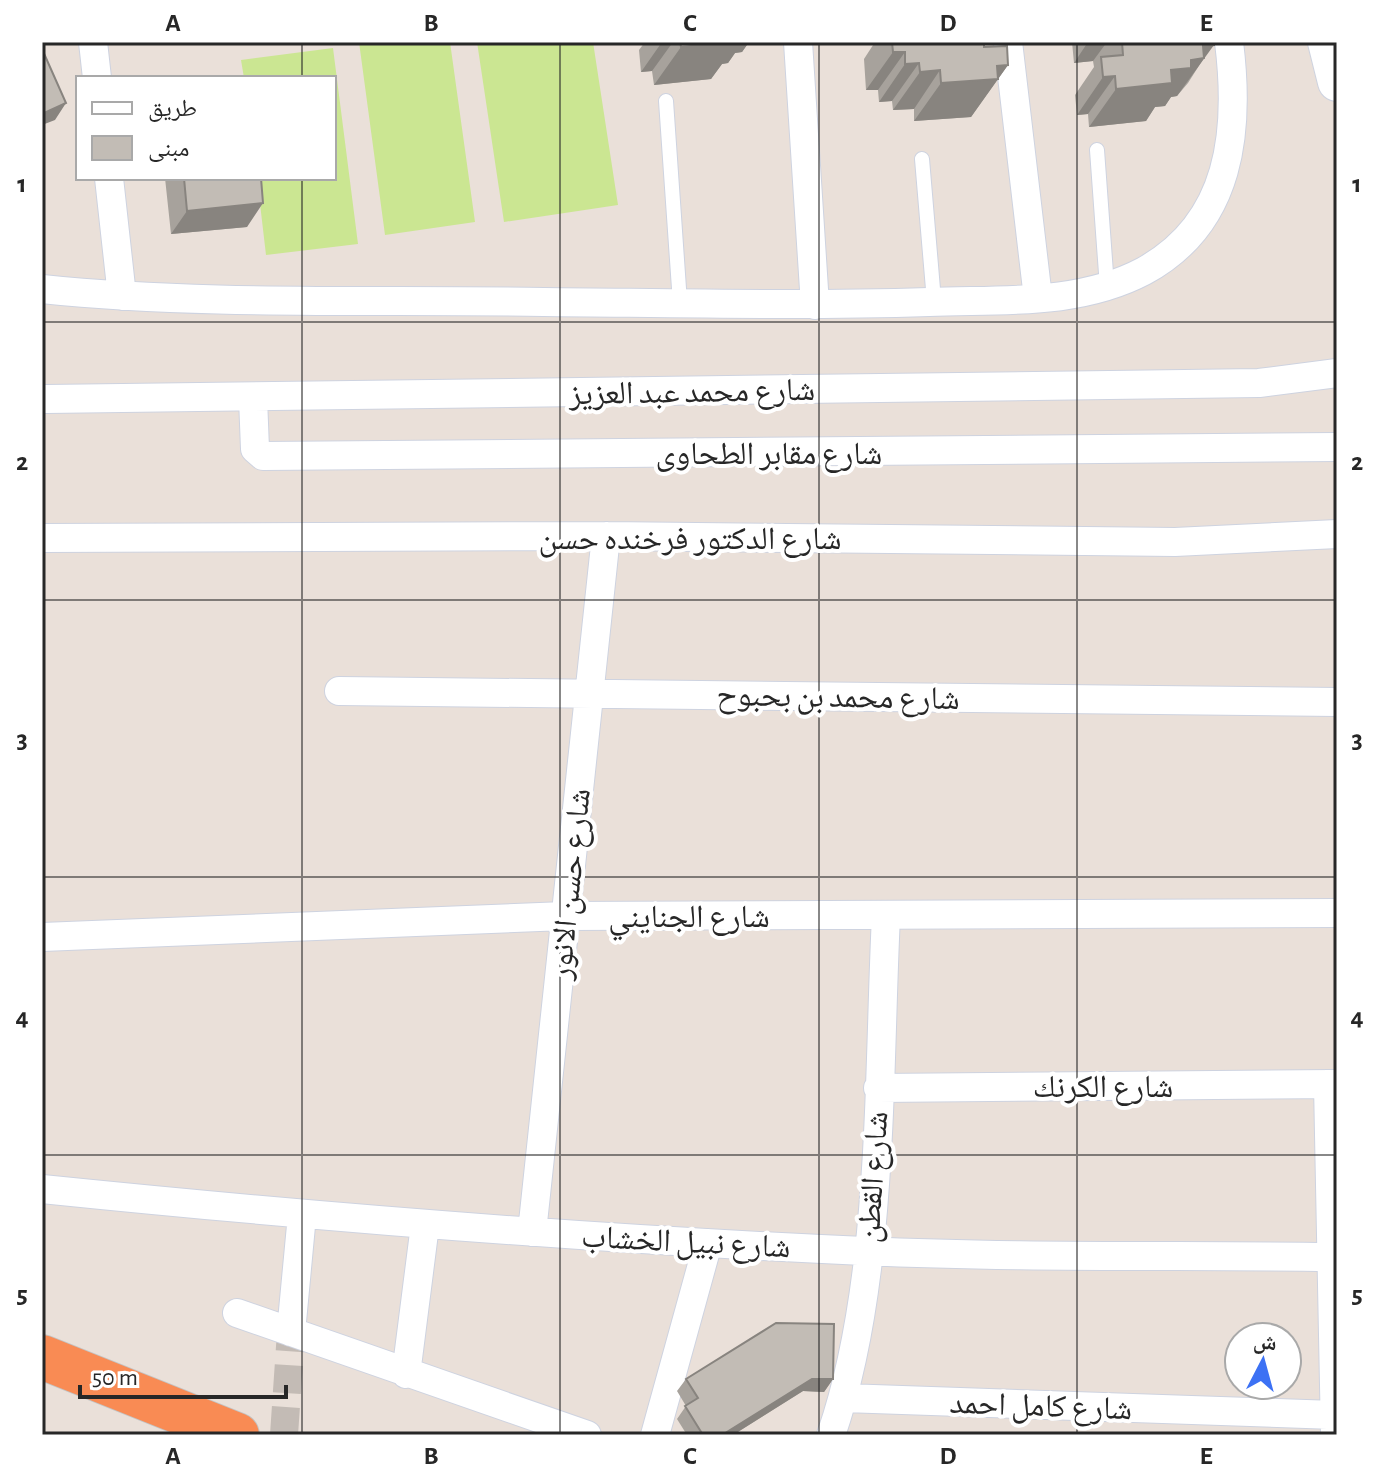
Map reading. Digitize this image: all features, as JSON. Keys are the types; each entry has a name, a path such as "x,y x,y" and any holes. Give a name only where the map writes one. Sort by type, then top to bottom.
{"highway":[{"path":"42,1357 237,1435"}],"street":[{"path":"93,42 97,76"},
{"path":"798,42 815,305"},
{"path":"1008,42 1038,298"},
{"path":"42,289 122,296 815,305 1076,296 1146,270 1176,246 1201,218 1219,185 1231,150 1235,112 1229,42"},
{"path":"1327,42 1337,82"},
{"path":"109,180 122,296"},
{"name":"شارع محمد عبد العزيز","path":"46,399 1259,383 1337,373"},
{"name":"شارع مقابر الطحاوى","path":"253,398 255,449 263,456 1337,447"},
{"name":"شارع الدكتور فرخنده حسن","path":"42,538 606,536 1203,542 1337,534"},
{"name":"شارع حسن الانور","path":"532,1232 606,536"},
{"name":"شارع محمد بن بحبوح","path":"339,691 1337,702"},
{"name":"شارع الجنايني","path":"42,937 565,916 1337,913"},
{"name":"شارع القطن","path":"831,1435 844,1398 868,1251 886,916"},
{"path":"1332,1084 1331,1257 1335,1425"},
{"name":"شارع الكرنك","path":"878,1088 1332,1084"},
{"name":"شارع نبيل الخشاب","path":"42,1189 425,1225 708,1243 868,1251 1331,1257"},
{"path":"291,1332 302,1215"},
{"path":"406,1374 425,1225"},
{"path":"655,1435 708,1243"},
{"path":"237,1313 587,1435"},
{"name":"شارع كامل احمد","path":"844,1398 1335,1425"}],"lane":[{"path":"666,101 680,303"},
{"path":"1097,150 1107,287"},
{"path":"922,159 934,301"}],"green space":[{"path":"359,42 450,42 475,222 385,235"},
{"path":"477,42 593,42 618,205 504,222"},
{"path":"333,48 358,244 266,255 257,180 336,180 336,76 244,76 241,60"}],"building":[{"path":"680,42 731,42 681,47"},
{"path":"892,42 984,42 984,47 1007,46 1008,65 997,66 998,79 941,83 940,70 920,72 919,63 905,64 905,52 893,52"},
{"path":"1122,42 1214,42 1214,45 1203,46 1204,58 1191,60 1191,68 1171,70 1172,83 1116,89 1115,76 1103,77 1101,57 1123,55"},
{"path":"42,49 66,103 42,114"},
{"path":"184,180 261,180 263,203 187,211"},
{"path":"776,1323 834,1324 833,1379 812,1379 722,1435 703,1435 685,1406 698,1398 686,1379"}],"tunnel":[{"path":"284,1435 291,1332"}]}
